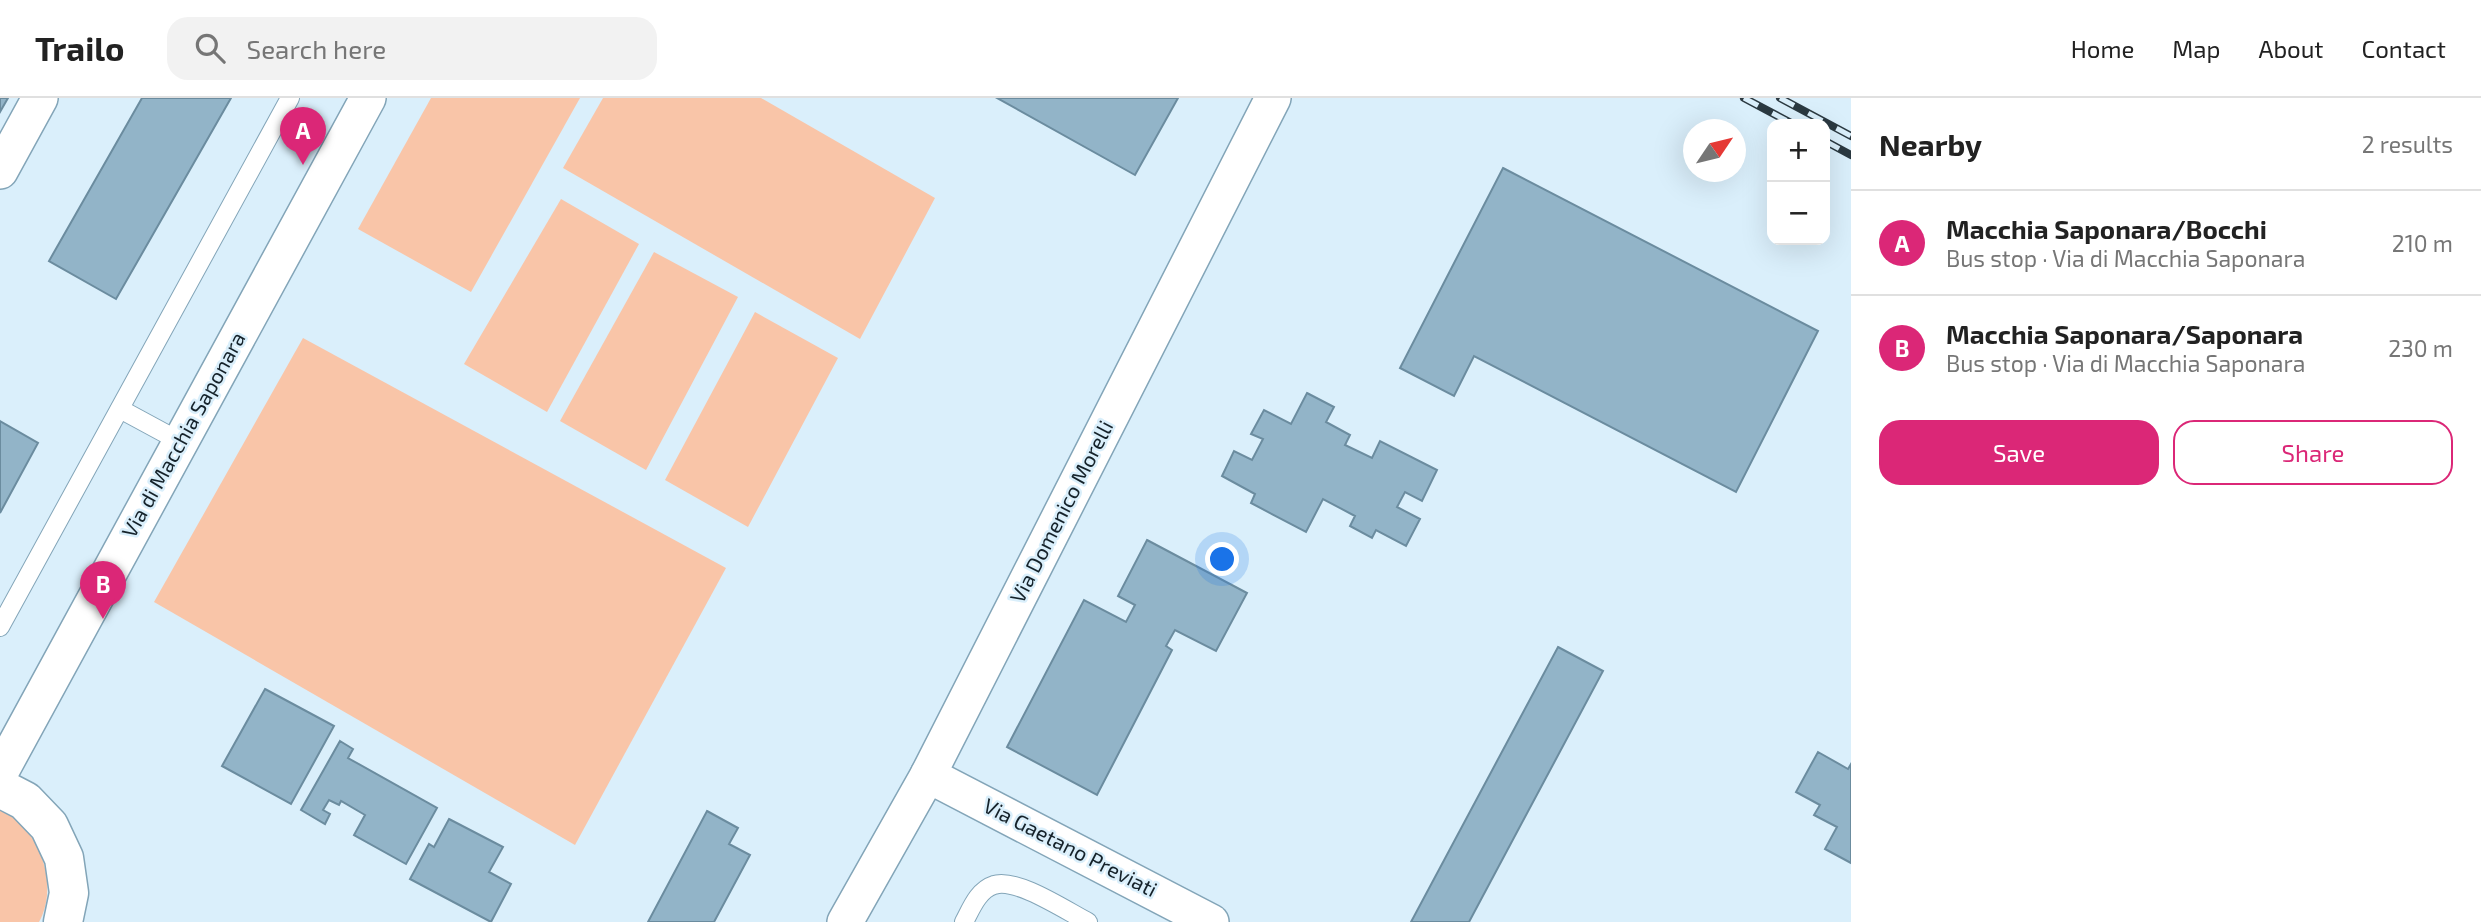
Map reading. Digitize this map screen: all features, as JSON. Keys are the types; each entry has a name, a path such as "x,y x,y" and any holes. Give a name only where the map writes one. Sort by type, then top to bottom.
{"street":[{"path":"0,171 40,98"},
{"name":"Via di Macchia Saponara","path":"0,773 368,98"},
{"name":"Via Domenico Morelli","path":"845,922 928,775 1273,98"},
{"name":"Via Gaetano Previati","path":"928,775 1206,921"},
{"path":"0,788 25,801 49,826 64,858 69,893 62,922"}],"lane":[{"path":"0,627 290,98"},
{"path":"120,409 181,442"},
{"path":"964,922 979,896 994,884 1021,887 1088,922"}],"shaded area":[{"path":"431,98 580,98 471,292 358,229"},
{"path":"603,98 761,98 935,198 860,339 563,168"},
{"path":"561,199 639,244 547,412 464,364"},
{"path":"654,252 738,297 646,470 560,421"},
{"path":"755,312 838,358 748,527 665,480"},
{"path":"303,338 726,568 575,845 154,602"},
{"path":"0,810 26,829 42,858 47,891 39,922 0,922"}],"building":[{"path":"0,98 8,98 0,112"},
{"path":"142,98 231,98 116,299 49,261"},
{"path":"997,98 1178,98 1135,175"},
{"path":"1503,168 1818,331 1736,492 1474,356 1454,396 1400,368"},
{"path":"1307,393 1334,407 1326,422 1350,435 1345,445 1372,458 1380,441 1437,470 1422,501 1405,492 1397,507 1420,519 1406,546 1376,530 1372,538 1350,526 1355,516 1323,499 1306,532 1251,503 1255,494 1222,476 1234,451 1252,460 1263,439 1251,434 1264,410 1291,424"},
{"path":"0,421 38,443 0,513"},
{"path":"1147,540 1247,593 1216,651 1175,630 1166,646 1172,650 1097,795 1007,747 1084,600 1126,622 1135,605 1118,596"},
{"path":"1558,647 1603,671 1469,922 1411,922"},
{"path":"265,689 334,726 291,804 222,766"},
{"path":"340,741 353,749 348,758 437,808 406,864 354,835 365,815 341,801 339,805 329,800 323,810 330,814 325,824 301,810"},
{"path":"1818,752 1848,769 1851,764 1851,863 1825,849 1837,827 1814,815 1820,805 1796,792"},
{"path":"707,811 738,828 729,844 750,855 714,922 648,922"},
{"path":"449,819 503,847 489,872 511,884 491,922 410,879 429,844 434,847"}],"railway":[{"path":"1744,98 1784,119"},
{"path":"1780,98 1851,136"},
{"path":"1830,144 1851,155"}],"place":[{"name":"Macchia Saponara/Bocchi","path":"303,165"},
{"name":"Macchia Saponara/Saponara","path":"103,619"}]}
